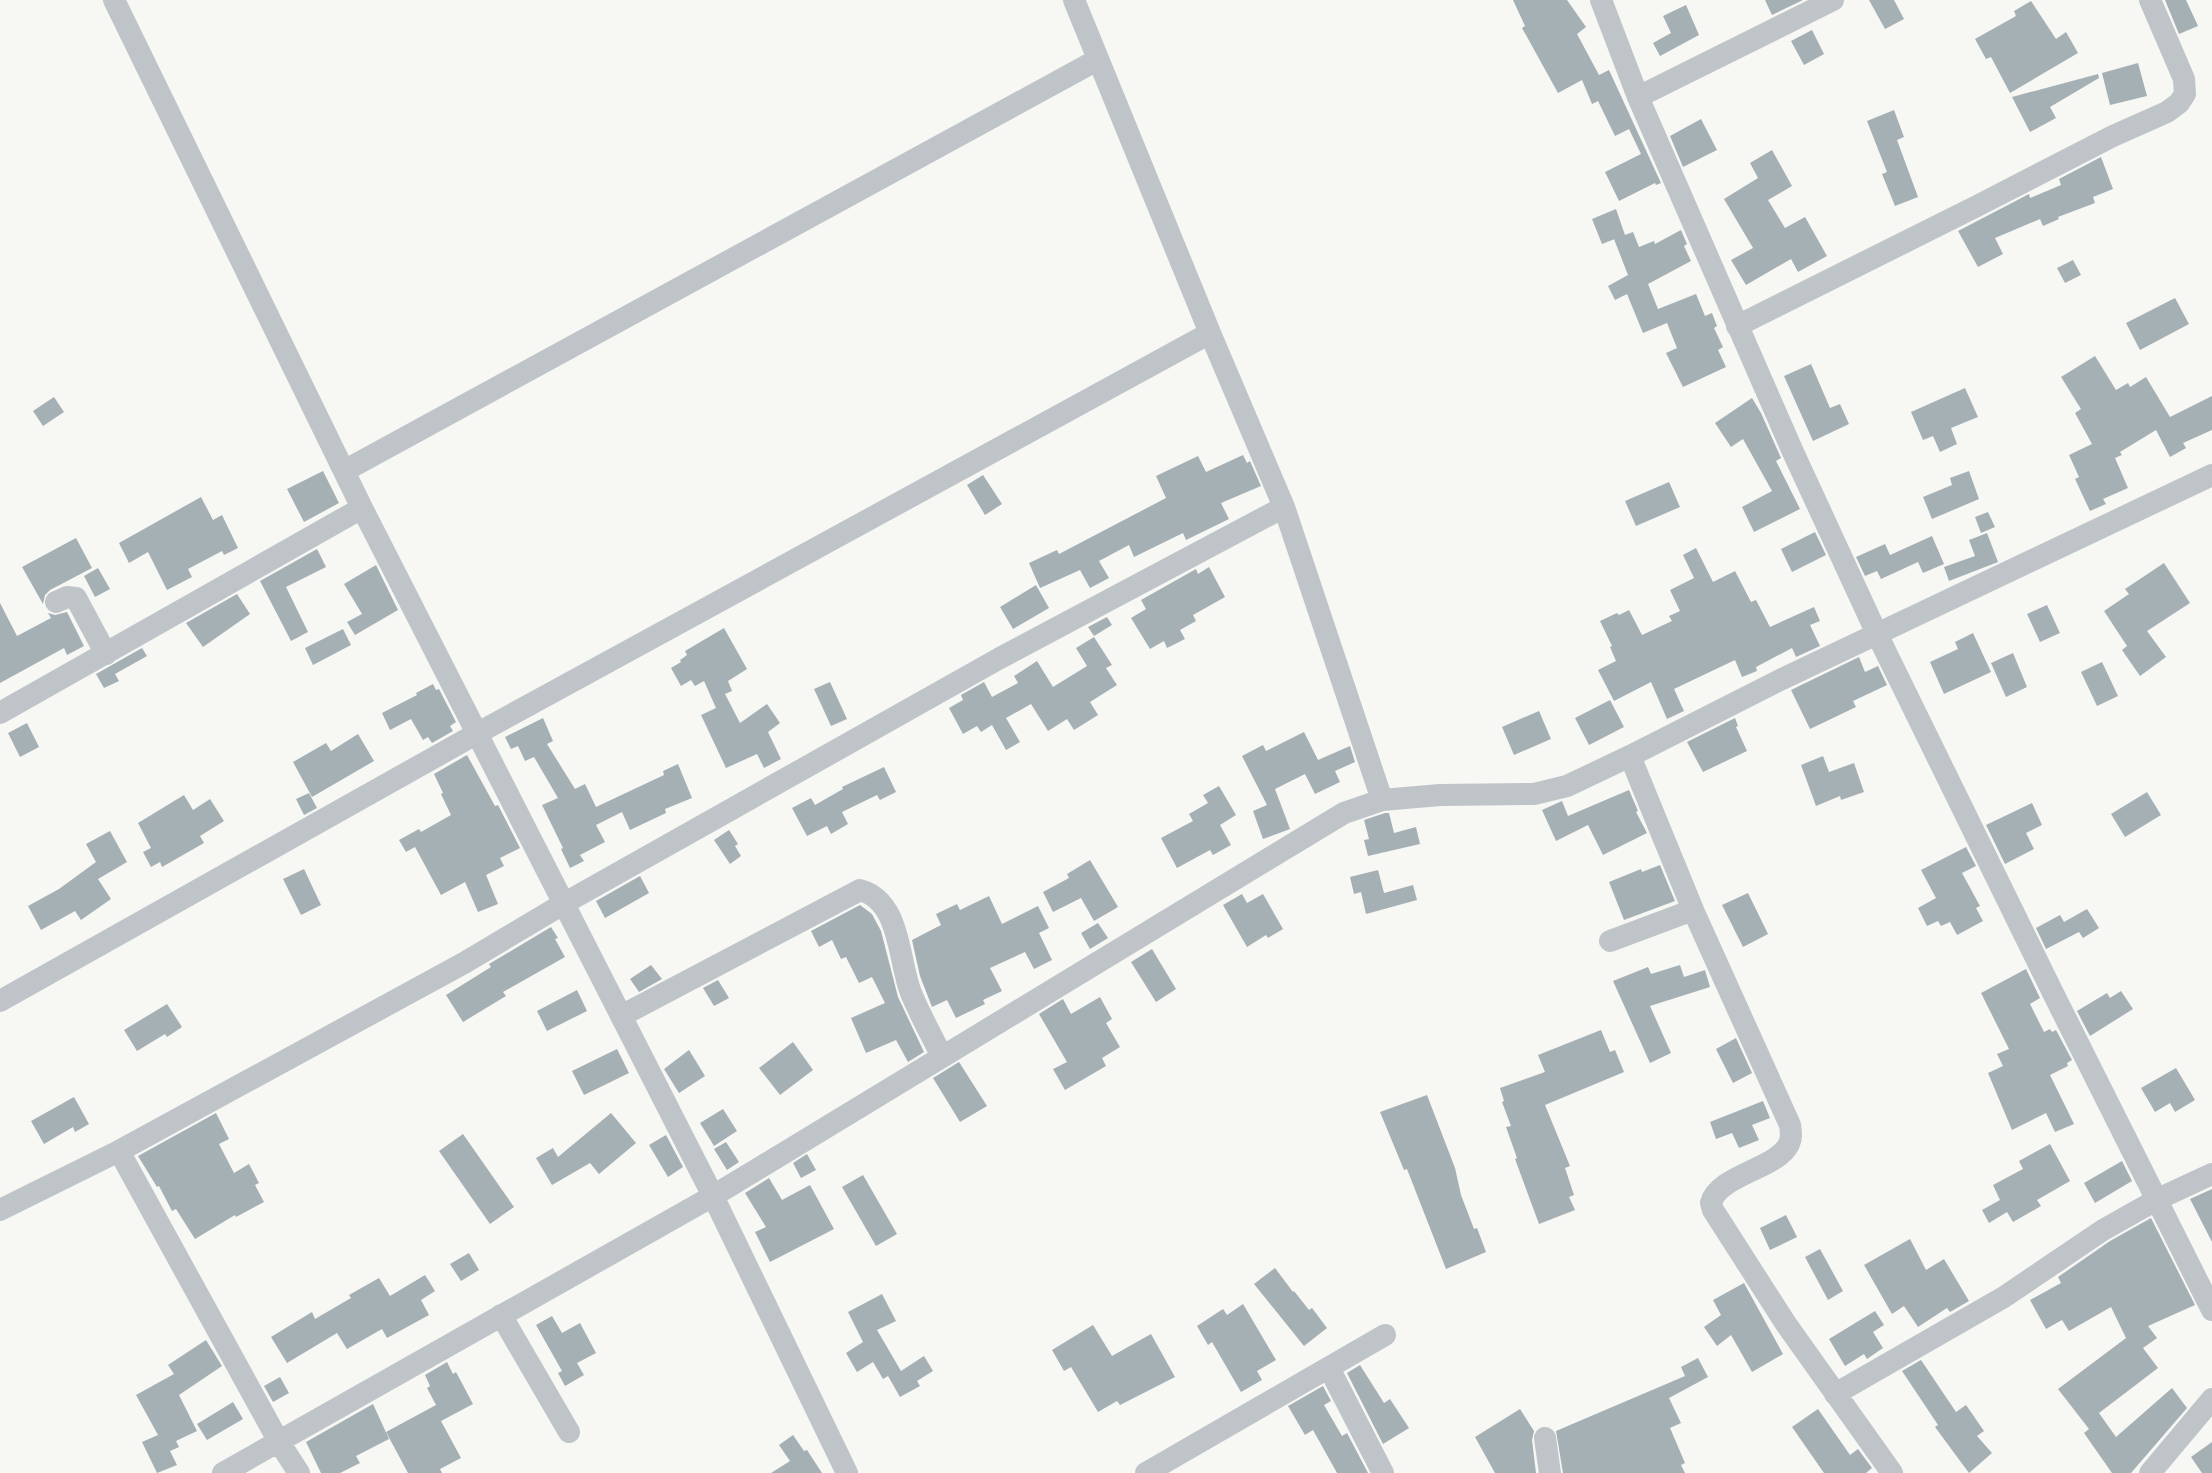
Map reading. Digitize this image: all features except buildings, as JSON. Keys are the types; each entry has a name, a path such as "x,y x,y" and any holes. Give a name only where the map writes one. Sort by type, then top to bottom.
{"street":[{"path":"114,0 362,508 713,1196 846,1473"},
{"path":"1074,0 1284,507 1382,800"},
{"path":"1601,0 1638,97 1737,326 1877,634 2212,1310"},
{"path":"1638,97 1833,0"},
{"path":"1737,326 1977,207 2113,136 2167,112 2179,103 2185,94 2184,79 2150,0"},
{"path":"344,471 1097,60"},
{"path":"0,1002 476,734 1210,333"},
{"path":"223,1473 713,1196 1344,813 1382,800 1440,795 1534,794 1567,786 1782,679 2212,475"},
{"path":"0,1210 119,1151 464,963 563,904 1000,658 1284,507"},
{"path":"0,713 362,508"},
{"path":"56,602 67,597 76,598 106,654"},
{"path":"1630,756 1693,910 1790,1125 1790,1142 1780,1155 1720,1189 1711,1203 1713,1210 1786,1324 1892,1473"},
{"path":"621,1016 860,890 872,893 880,899 888,912 903,958 910,992 942,1056"},
{"path":"1611,941 1693,910"},
{"path":"119,1151 279,1442 299,1473"},
{"path":"1835,1394 2004,1297 2103,1230 2158,1199 2212,1174"},
{"path":"501,1315 569,1432"},
{"path":"1146,1473 1385,1335"},
{"path":"1329,1368 1383,1473"},
{"path":"2150,1473 2212,1399"},
{"path":"1545,1438 1550,1473"}]}
